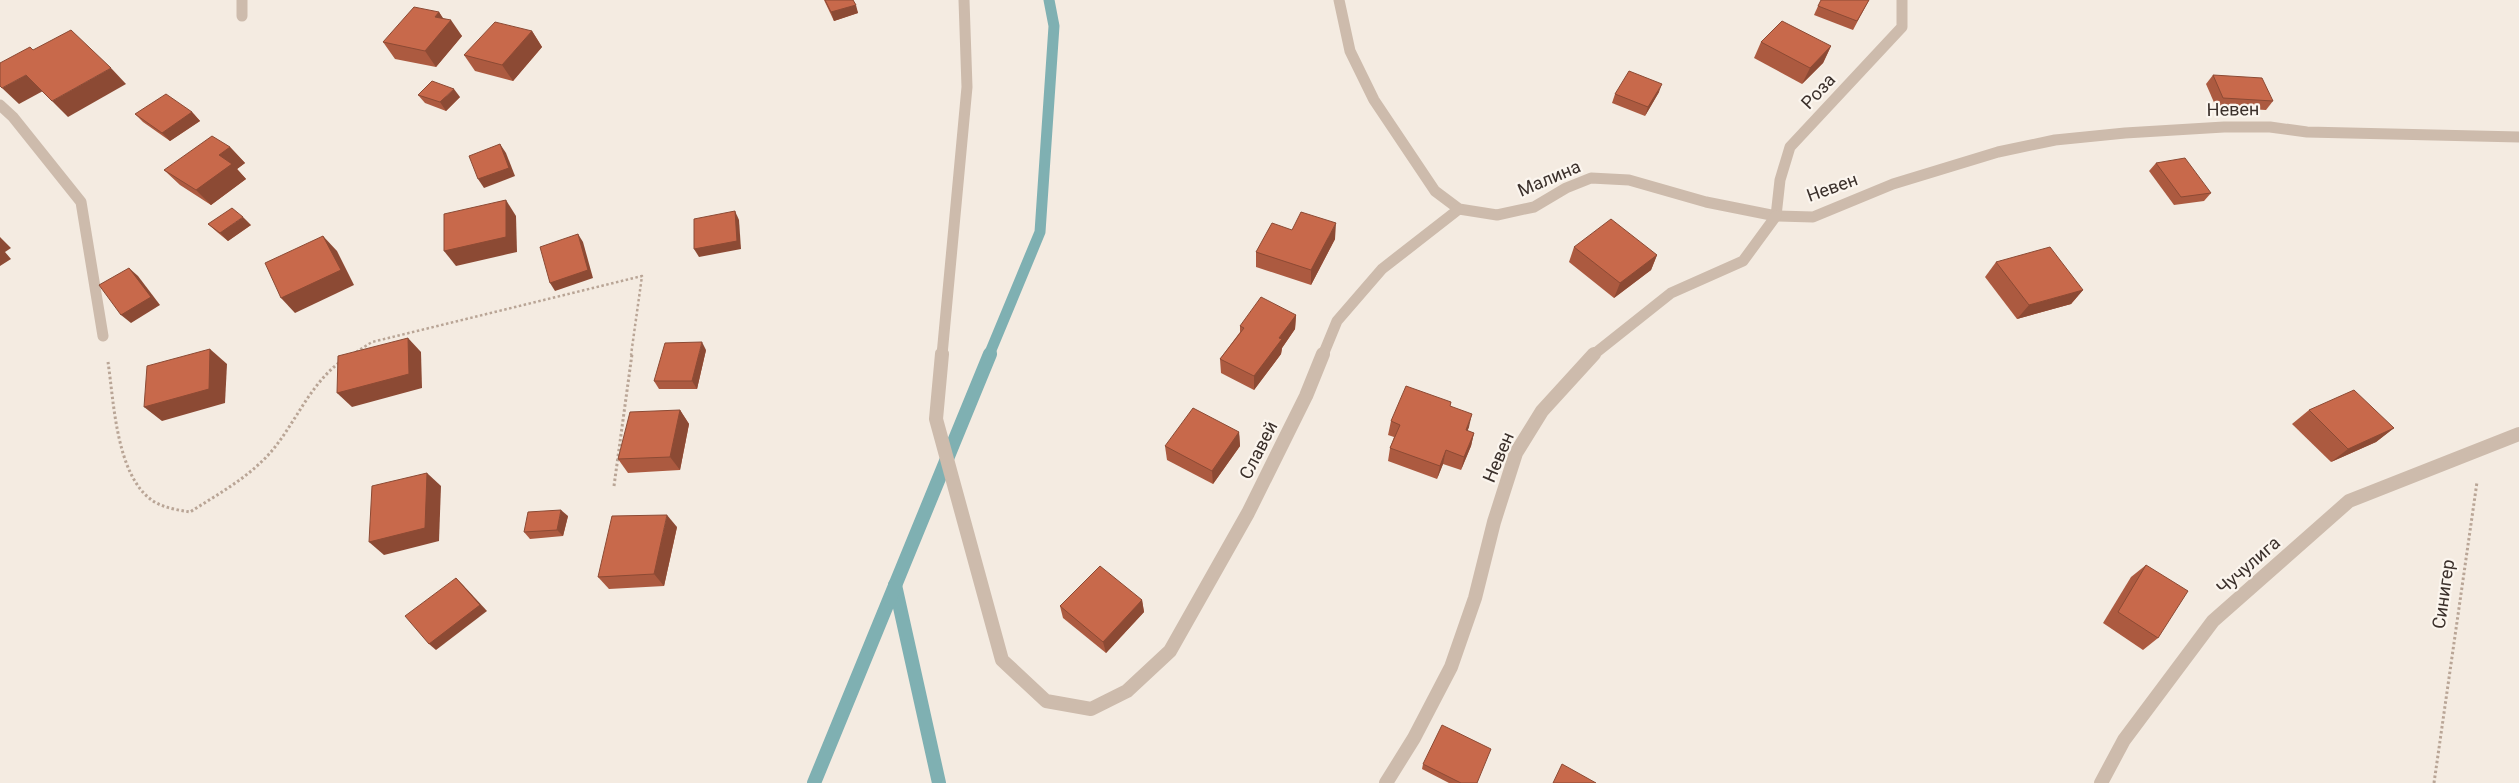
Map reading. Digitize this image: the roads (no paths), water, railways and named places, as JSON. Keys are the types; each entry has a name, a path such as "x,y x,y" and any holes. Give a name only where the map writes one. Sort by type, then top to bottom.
{"street":[{"path":"242,0 242,16"},
{"name":"Славей","path":"964,0 967,87 936,419 1002,660 1046,702 1091,708 1127,690 1170,651 1248,513 1306,396 1337,321 1382,269 1459,209"},
{"name":"Малина","path":"1338,0 1350,51 1374,100 1435,191 1459,209 1497,215 1534,207 1566,188 1591,178 1628,180 1706,202 1776,216"},
{"name":"Роза","path":"1776,216 1780,180 1790,147 1902,27 1902,0"},
{"path":"0,104 13,117 81,202 103,336"},
{"name":"Невен","path":"1386,783 1414,738 1451,667 1475,598 1494,522 1516,453 1542,411 1588,359 1671,292 1743,261 1776,216 1813,217 1893,184 1998,152 2055,140 2224,127 2270,127 2307,132 2480,134 2519,137"},
{"name":"Чучулига","path":"2101,783 2124,740 2213,621 2349,501 2519,434"}],"waterway":[{"path":"989,355 1040,232 1054,26 1049,0"},
{"path":"895,585 990,354"},
{"path":"814,783 895,585"},
{"path":"895,585 939,783"}]}
